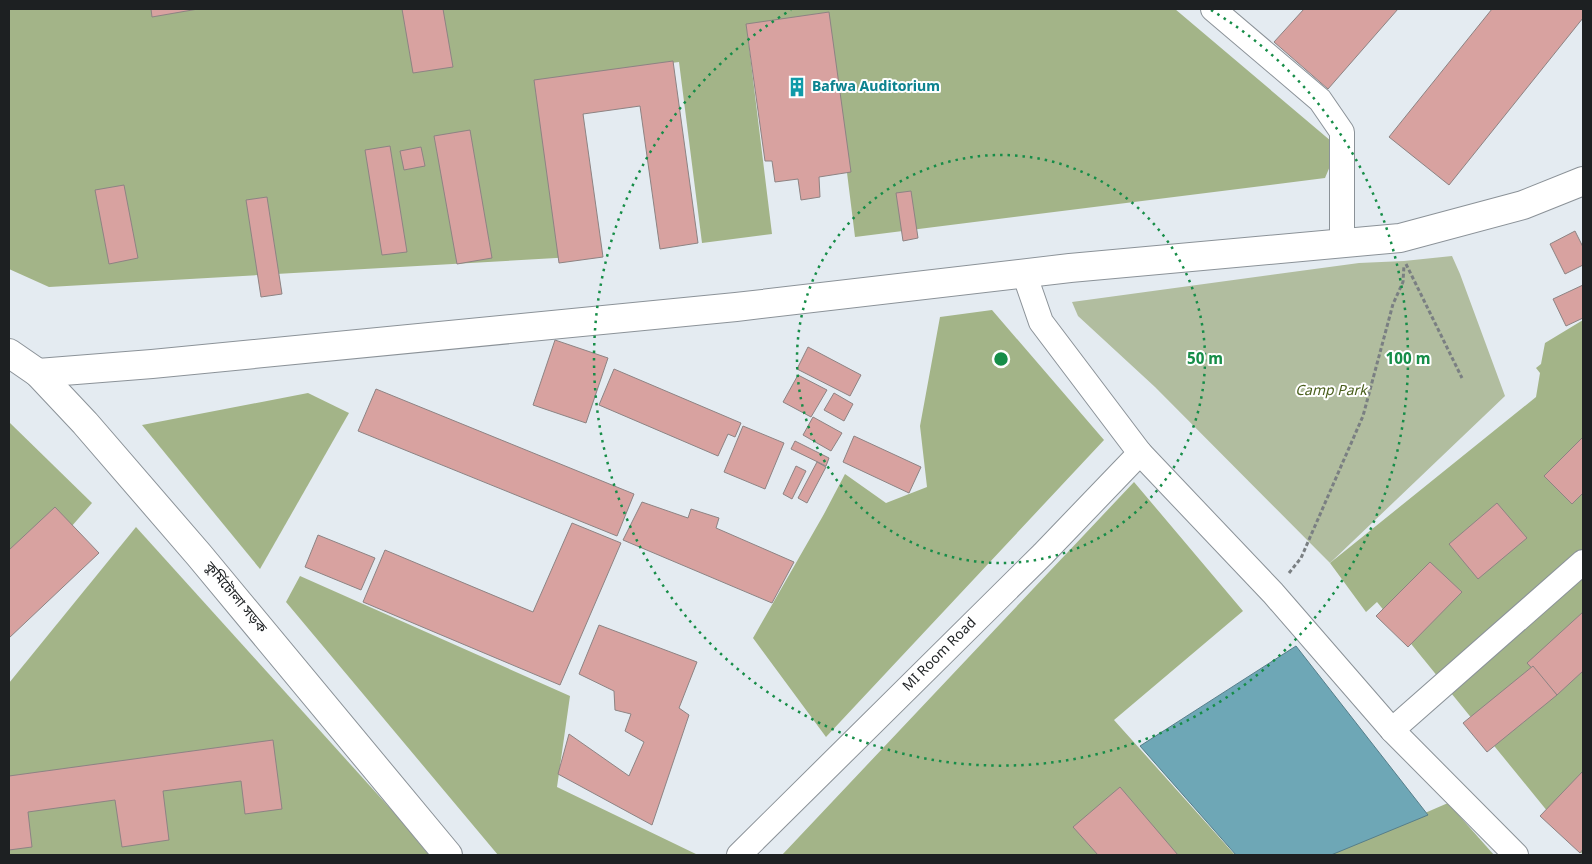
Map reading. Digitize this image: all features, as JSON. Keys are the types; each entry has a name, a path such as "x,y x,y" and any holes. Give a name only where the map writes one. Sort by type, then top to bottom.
{"street":[{"path":"1214,9 1320,100 1342,132 1342,243"},
{"path":"38,372 152,364 736,307 1024,273 1400,238 1522,205 1583,181"},
{"path":"1024,273 1041,322 1140,453 1273,593 1392,730 1516,855"},
{"name":"কুর্মিটোলা সড়ক","path":"9,353 38,372 85,423 199,555 448,855"},
{"name":"MI Room Road","path":"739,855 1043,554 1140,453"},
{"path":"1392,730 1583,562"}],"path":[{"path":"1273,593 1301,558 1364,416 1393,304 1403,282 1404,261 1462,378"}],"green space":[{"path":"9,9 1175,9 1338,147 1325,178 855,237 828,20 747,30 772,234 702,243 679,62 581,74 591,256 49,287 9,269"},
{"name":"Camp Park","path":"1452,256 1505,396 1330,563 1155,387 1078,316 1072,302 1359,263"},
{"path":"992,310 1104,440 826,737 753,638 845,474 886,503 927,487 920,426 940,317"},
{"path":"1583,320 1583,855 1377,602 1366,612 1330,563 1536,397 1540,373 1536,368 1541,364 1545,343"},
{"path":"308,393 349,413 260,569 142,425"},
{"path":"9,422 92,503 9,598"},
{"path":"1134,482 1243,611 1114,720 1235,855 782,855"},
{"path":"136,527 398,817 429,855 9,855 9,683"},
{"path":"300,576 570,696 557,787 698,855 498,855 286,602"},
{"path":"1448,803 1494,855 1328,855"}],"water":[{"path":"1296,646 1428,815 1331,855 1236,855 1140,746"}],"building":[{"path":"151,9 198,9 152,17"},
{"path":"402,9 443,9 453,67 413,73"},
{"path":"1304,9 1398,9 1328,89 1274,42"},
{"path":"1492,9 1583,9 1583,18 1449,185 1389,137"},
{"name":"Bafwa Auditorium","path":"829,12 851,172 819,177 820,197 801,200 798,179 775,182 772,161 765,161 746,24"},
{"path":"673,61 698,243 660,249 640,106 583,114 603,257 559,263 534,80"},
{"path":"470,130 492,258 457,264 434,136"},
{"path":"390,146 407,252 382,255 365,150"},
{"path":"421,147 425,166 404,170 400,151"},
{"path":"124,185 138,258 109,264 95,190"},
{"path":"911,191 918,238 903,241 896,193"},
{"path":"267,197 282,294 261,297 246,200"},
{"path":"1575,231 1583,247 1583,265 1565,274 1550,244"},
{"path":"1583,285 1583,318 1566,326 1553,299"},
{"path":"555,340 608,358 586,423 533,405"},
{"path":"808,347 861,375 850,396 797,369"},
{"path":"614,369 741,423 735,437 728,434 718,456 599,405"},
{"path":"798,375 827,390 811,417 783,402"},
{"path":"376,389 634,494 617,536 358,431"},
{"path":"834,393 853,404 844,421 824,410"},
{"path":"813,417 842,433 831,451 803,435"},
{"path":"743,426 784,443 765,489 724,472"},
{"path":"854,436 921,467 909,493 843,462"},
{"path":"1583,437 1583,493 1572,504 1544,476"},
{"path":"795,441 829,458 826,466 791,449"},
{"path":"817,462 826,467 807,503 798,498"},
{"path":"796,466 806,471 792,499 783,494"},
{"path":"642,502 688,518 691,509 719,518 716,528 794,562 772,603 623,540"},
{"path":"1497,503 1527,538 1478,579 1449,544"},
{"path":"55,507 99,553 9,638 9,550"},
{"path":"572,523 621,543 560,685 363,602 385,550 533,612"},
{"path":"318,535 375,558 361,590 305,567"},
{"path":"1430,562 1462,592 1408,647 1376,616"},
{"path":"1583,612 1583,671 1557,695 1527,663"},
{"path":"599,625 697,662 679,708 689,715 652,825 558,774 569,734 629,776 644,742 625,731 631,714 615,710 614,691 579,674"},
{"path":"1533,666 1557,695 1487,752 1463,723"},
{"path":"273,740 282,809 245,814 241,781 163,791 169,840 122,847 115,800 28,812 32,847 9,850 9,776"},
{"path":"1583,771 1583,849 1580,853 1540,816"},
{"path":"1120,787 1178,855 1098,855 1073,827"}],"place":[{"name":"Bafwa Auditorium","path":"797,87"}]}
